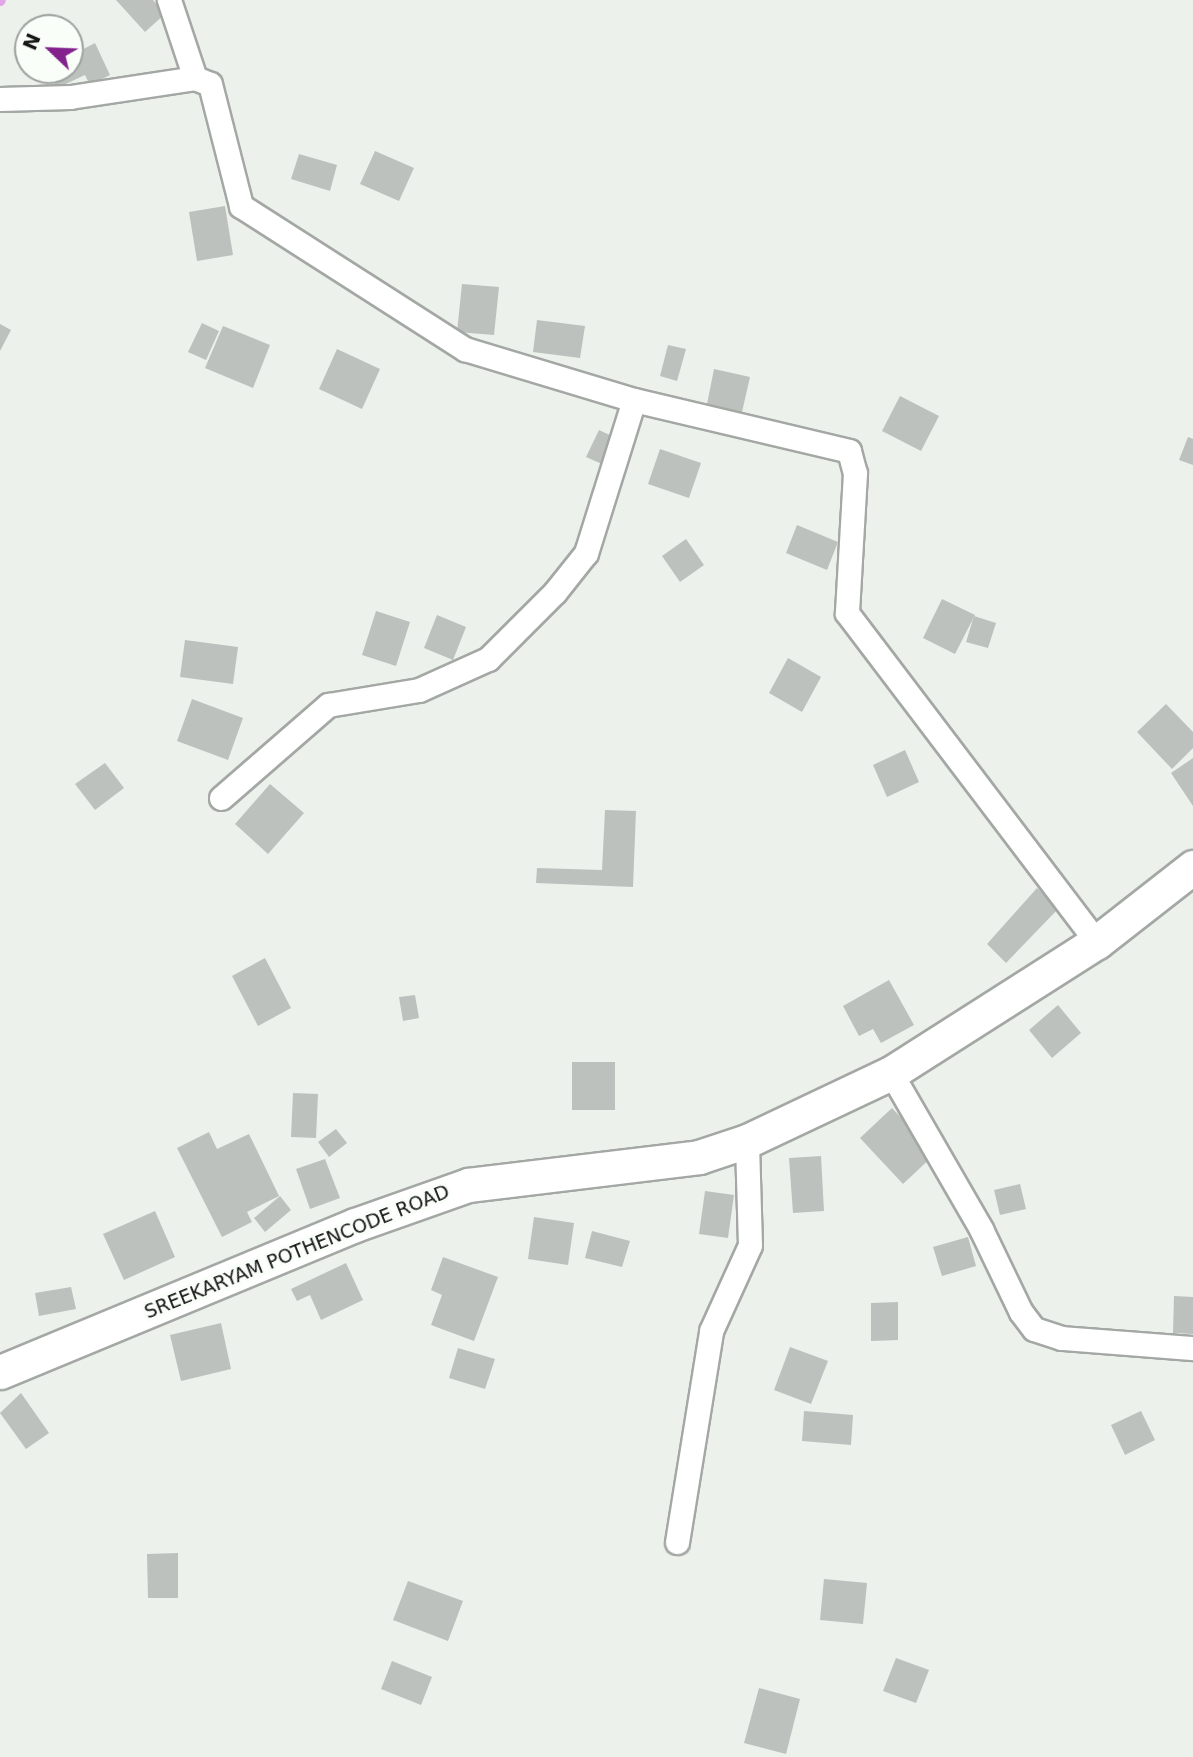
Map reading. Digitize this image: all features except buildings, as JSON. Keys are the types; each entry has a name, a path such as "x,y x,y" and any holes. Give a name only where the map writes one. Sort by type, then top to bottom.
{"main road":[{"name":"SREEKARYAM POTHENCODE ROAD","path":"0,1372 355,1224 468,1185 699,1157 747,1140 891,1073 1097,942 1193,867"}],"street":[{"path":"169,0 195,78"},
{"path":"0,99 70,97 195,78 210,84 241,206 465,349 634,401 849,451 855,473 847,613 1097,942"},
{"path":"221,798 328,705 419,691 488,659 555,593 586,553 634,401"},
{"path":"891,1073 981,1229 1021,1312 1034,1329 1062,1338 1193,1348"},
{"path":"677,1542 711,1331 750,1245 747,1140"}]}
